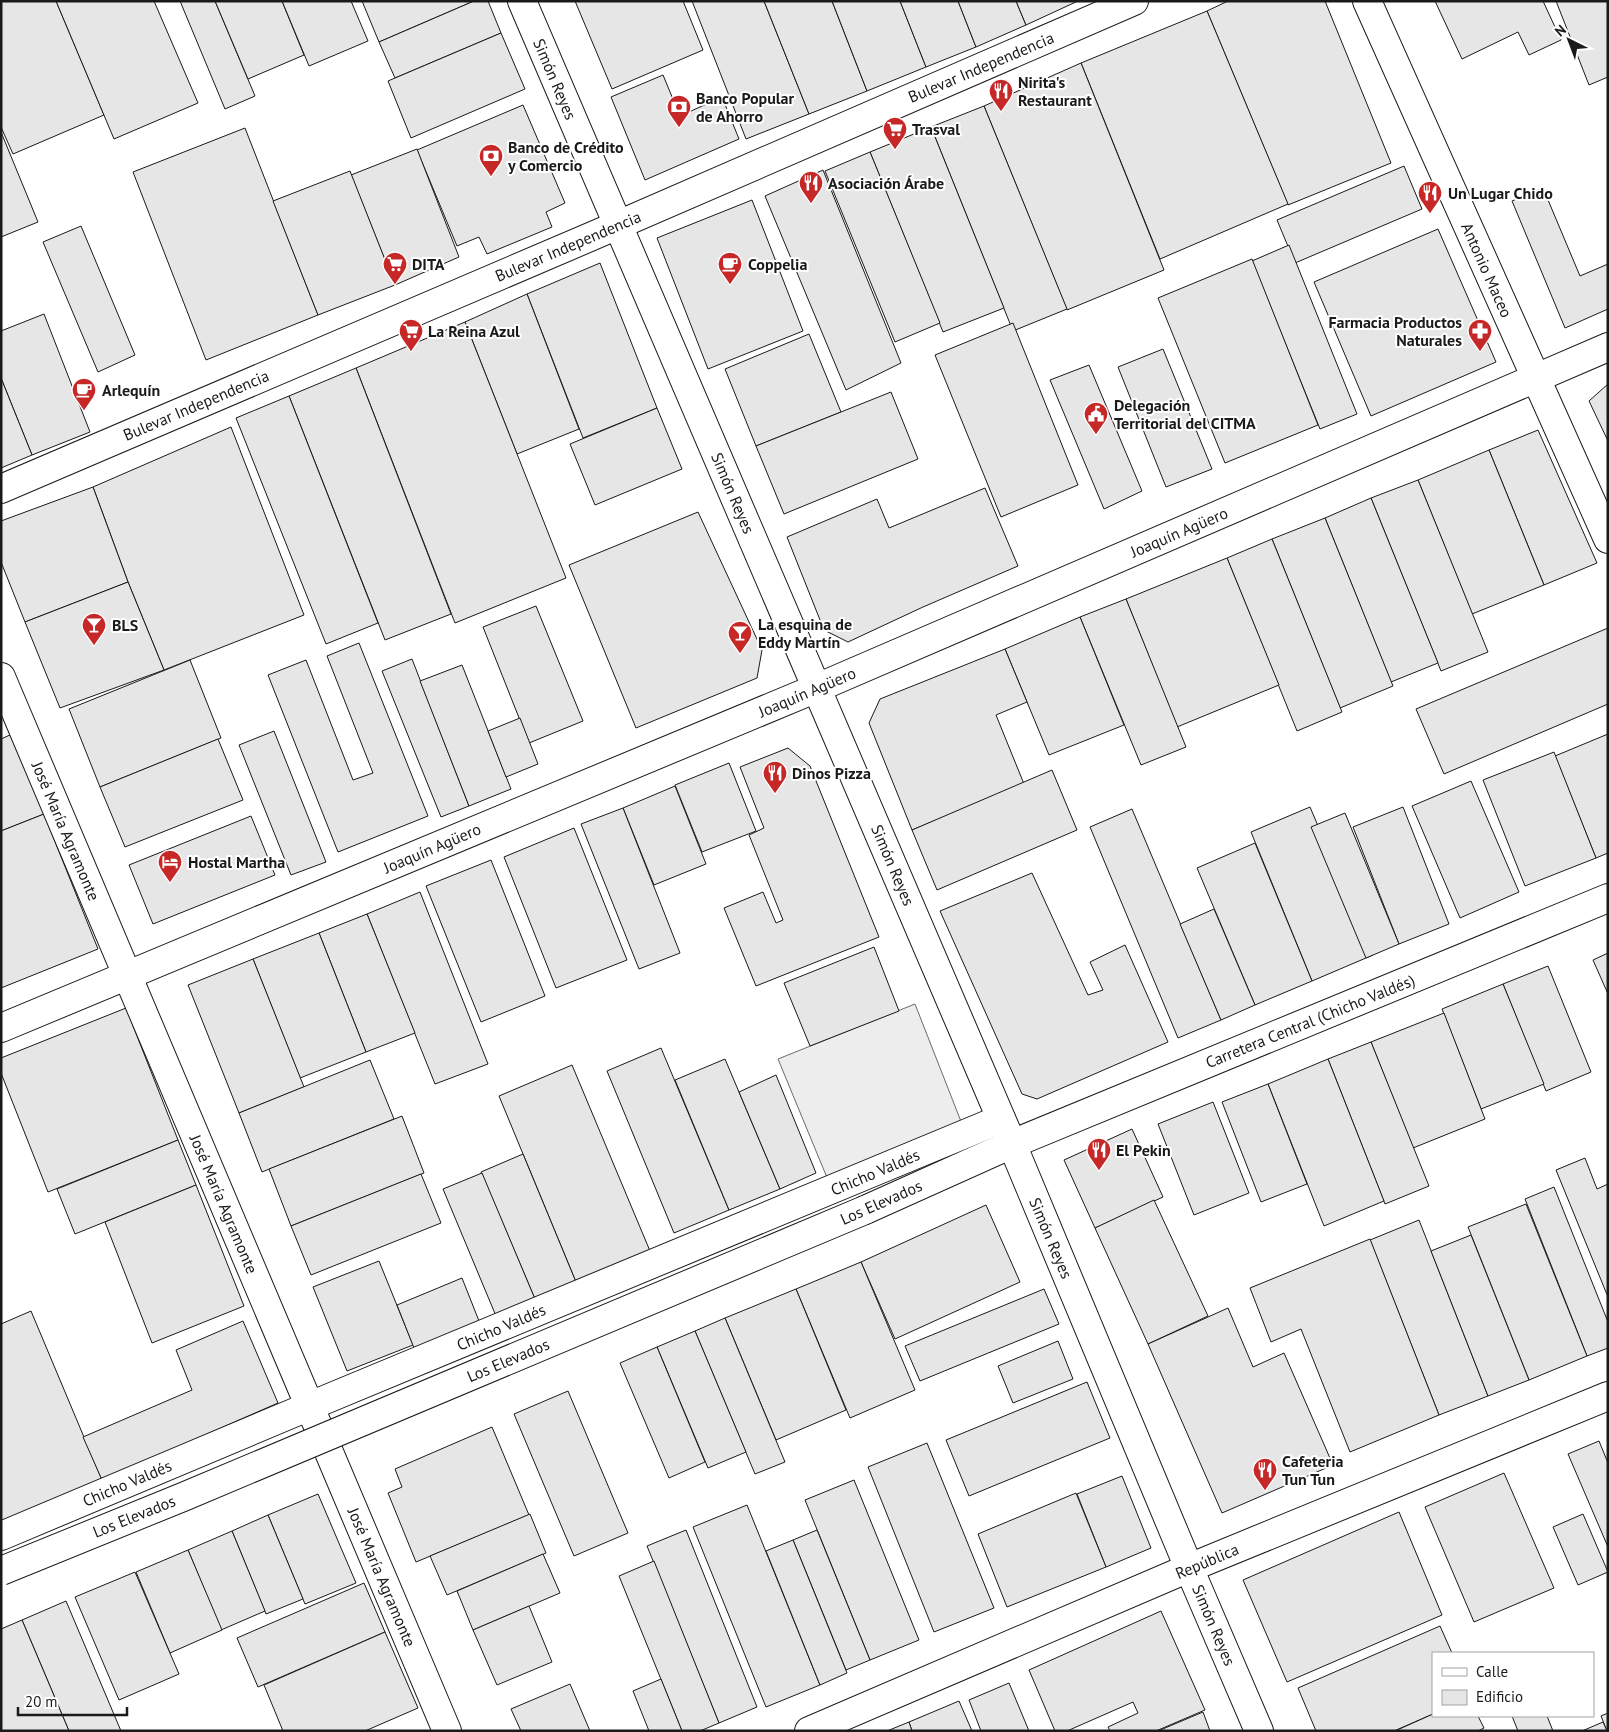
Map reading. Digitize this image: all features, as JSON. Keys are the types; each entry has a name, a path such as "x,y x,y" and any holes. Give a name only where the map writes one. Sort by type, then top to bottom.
{"street":[{"name":"Simón Reyes","path":"522,1 1012,1144 1259,1731"},
{"name":"Bulevar Independencia","path":"1,488 618,225 1134,1"},
{"name":"Antonio Maceo","path":"1367,1 1608,540"},
{"name":"Joaquín Agüero","path":"1,1028 817,688 1608,347"},
{"name":"José María Agramonte","path":"1,677 448,1731"},
{"name":"Carretera Central (Chicho Valdés)","path":"1012,1144 1608,898"},
{"name":"Chicho Valdés","path":"1,1536 1001,1119"},
{"name":"Los Elevados","path":"1,1570 210,1485 865,1210 1012,1144"},
{"name":"República","path":"809,1731 1190,1568 1608,1396"}],"shaded area":[{"path":"915,1004 962,1124 828,1180 778,1059"}],"building":[{"path":"1,1 56,1 104,115 13,154 1,127"},
{"path":"56,1 154,1 198,103 114,139"},
{"path":"180,1 215,1 255,96 225,109"},
{"path":"215,1 282,1 304,55 248,79"},
{"path":"282,1 351,1 368,41 309,66"},
{"path":"362,1 474,1 379,42"},
{"path":"474,1 488,1 501,33 395,78 379,42"},
{"path":"575,1 683,1 703,50 612,89"},
{"path":"692,1 764,1 809,114 746,139"},
{"path":"764,1 832,1 867,91 809,114"},
{"path":"832,1 900,1 926,67 867,91"},
{"path":"900,1 958,1 976,47 926,67"},
{"path":"958,1 1016,1 1026,25 976,47"},
{"path":"1016,1 1078,1 1026,25"},
{"path":"1228,1 1325,1 1391,163 1288,205 1207,11"},
{"path":"1435,1 1543,1 1561,40 1529,55 1518,32 1462,59"},
{"path":"1556,1 1608,1 1608,77 1589,85"},
{"path":"1207,11 1288,204 1160,259 1081,63"},
{"path":"501,33 525,89 411,138 388,81"},
{"path":"1081,63 1164,270 1067,310 984,106"},
{"name":"Banco Popular de Ahorro","path":"663,75 680,116 722,97 739,139 645,180 611,97"},
{"name":"Banco de Crédito y Comercio","path":"523,105 565,203 546,212 552,227 487,254 479,237 457,246 417,150"},
{"path":"984,106 1067,309 1013,331 931,127"},
{"path":"931,127 1004,308 943,332 870,152"},
{"path":"245,128 318,315 206,360 133,172"},
{"path":"1,132 38,222 1,237"},
{"path":"417,149 459,257 395,285 351,175"},
{"path":"870,152 940,323 895,342 825,171"},
{"path":"1404,166 1422,209 1295,263 1277,220"},
{"path":"823,170 901,363 846,390 765,196"},
{"path":"350,171 395,285 318,315 273,201"},
{"path":"1543,188 1580,276 1608,264 1608,309 1565,328 1512,201"},
{"name":"Coppelia","path":"752,200 803,331 708,369 657,238"},
{"path":"81,226 135,355 98,372 43,242"},
{"path":"1438,229 1496,362 1371,416 1314,282"},
{"path":"1289,245 1357,414 1320,429 1252,261"},
{"path":"1252,259 1318,425 1225,463 1158,298"},
{"path":"600,263 657,408 583,438 527,294"},
{"path":"527,294 579,429 517,454 465,322"},
{"path":"44,314 90,432 32,455 1,378 1,331"},
{"path":"465,322 566,578 455,623 356,368"},
{"path":"1013,323 1078,485 1001,517 935,355"},
{"path":"809,334 841,412 756,446 725,369"},
{"path":"1163,349 1212,469 1166,487 1118,367"},
{"name":"Delegación Territorial del CITMA","path":"1089,365 1142,491 1104,509 1050,380"},
{"path":"356,368 451,614 385,640 289,396"},
{"path":"1,378 32,455 1,468"},
{"path":"1608,384 1608,441 1589,401"},
{"path":"891,392 918,459 784,514 756,446"},
{"path":"289,396 378,623 326,644 236,418"},
{"path":"657,408 682,469 595,505 570,444"},
{"path":"231,427 304,615 164,670 128,582 93,487"},
{"path":"1538,430 1597,563 1544,585 1489,450"},
{"path":"1489,450 1544,585 1472,614 1418,480"},
{"path":"1418,480 1488,652 1441,671 1371,498"},
{"path":"93,487 128,582 25,622 1,562 1,521"},
{"path":"985,488 1018,566 848,642 824,630 787,537 877,499 889,528"},
{"path":"1371,498 1438,663 1391,682 1325,518"},
{"path":"698,512 762,650 757,678 636,728 569,565"},
{"path":"1325,518 1393,686 1340,708 1272,539"},
{"path":"1272,539 1342,712 1297,731 1227,558"},
{"path":"1227,558 1279,685 1177,727 1126,599"},
{"name":"BLS","path":"128,582 164,670 60,708 25,622"},
{"path":"1126,599 1186,747 1141,765 1080,617"},
{"path":"536,606 583,721 529,743 483,627"},
{"path":"1080,617 1124,725 1049,755 1005,649"},
{"path":"1608,628 1608,704 1444,774 1416,709"},
{"path":"359,643 428,816 338,852 268,675 306,660 353,780 373,773 327,656"},
{"path":"1005,649 1027,702 996,715 1024,784 912,830 869,723 880,699"},
{"path":"412,659 469,806 441,817 382,671"},
{"path":"190,660 221,738 100,787 69,709"},
{"path":"462,665 511,789 469,806 420,681"},
{"path":"520,718 538,764 506,777 488,731"},
{"path":"274,731 326,862 291,875 239,745"},
{"path":"12,734 44,814 1,831 1,739"},
{"path":"1608,734 1608,853 1596,858 1555,756"},
{"path":"218,739 243,800 125,847 100,787"},
{"path":"788,748 810,766 879,937 756,986 724,908 763,892 776,923 783,920 749,835 764,828 740,767"},
{"path":"1554,752 1596,858 1525,886 1483,780"},
{"path":"729,763 756,831 702,852 675,785"},
{"path":"1052,770 1077,830 937,890 912,830"},
{"path":"1471,781 1519,892 1460,918 1412,806"},
{"path":"675,786 706,864 654,885 623,808"},
{"path":"1310,807 1373,955 1312,981 1251,832"},
{"path":"1403,807 1449,924 1399,944 1353,827"},
{"path":"623,808 680,953 639,969 581,824"},
{"path":"1132,809 1221,1020 1178,1038 1090,827"},
{"path":"1345,813 1399,944 1366,958 1311,827"},
{"path":"44,814 98,949 1,988 1,831"},
{"path":"251,816 275,875 153,924 129,865"},
{"path":"574,828 627,960 556,988 504,857"},
{"path":"1255,843 1312,981 1255,1005 1197,868"},
{"path":"491,860 545,996 481,1022 426,886"},
{"path":"1032,873 1088,995 1103,990 1090,962 1125,945 1168,1042 1037,1099 1022,1094 940,911"},
{"path":"420,892 488,1064 435,1084 367,914"},
{"path":"1214,909 1255,1005 1221,1020 1180,924"},
{"path":"367,914 415,1033 366,1052 319,933"},
{"path":"319,933 366,1052 300,1078 253,959"},
{"path":"874,947 899,1011 810,1046 784,983"},
{"path":"1608,953 1608,994 1593,960"},
{"path":"253,959 304,1087 239,1113 188,985"},
{"path":"1548,966 1591,1072 1546,1091 1503,984"},
{"path":"1503,984 1544,1084 1481,1109 1442,1009"},
{"path":"126,1008 178,1140 48,1192 1,1073 1,1058"},
{"path":"1444,1013 1485,1119 1413,1148 1371,1042"},
{"path":"1371,1042 1429,1186 1385,1204 1328,1059"},
{"path":"661,1048 729,1210 674,1233 607,1071"},
{"path":"725,1059 780,1189 729,1210 675,1080"},
{"path":"1328,1059 1384,1201 1324,1226 1268,1084"},
{"path":"370,1060 394,1119 262,1172 239,1113"},
{"path":"572,1065 650,1251 576,1282 499,1096"},
{"path":"776,1075 816,1173 780,1189 739,1092"},
{"path":"1268,1084 1307,1184 1261,1202 1222,1102"},
{"path":"1213,1102 1249,1193 1194,1215 1158,1124"},
{"path":"402,1116 424,1173 291,1226 269,1169"},
{"path":"1132,1129 1163,1197 1095,1228 1064,1160"},
{"path":"178,1140 196,1185 75,1234 57,1189"},
{"path":"523,1154 576,1282 535,1299 481,1172"},
{"path":"1585,1158 1597,1189 1608,1184 1608,1297 1556,1170"},
{"path":"482,1173 535,1299 496,1316 443,1189"},
{"path":"421,1174 441,1223 311,1275 291,1226"},
{"path":"196,1185 244,1306 152,1343 105,1222"},
{"path":"1554,1187 1608,1322 1608,1348 1587,1356 1525,1199"},
{"path":"1154,1200 1208,1316 1148,1344 1095,1228"},
{"path":"1526,1204 1587,1356 1529,1380 1468,1227"},
{"path":"986,1205 1020,1282 895,1339 861,1262"},
{"path":"1419,1220 1488,1396 1439,1415 1370,1240"},
{"path":"1471,1235 1529,1380 1488,1396 1431,1251"},
{"path":"1370,1239 1439,1415 1350,1452 1301,1329 1271,1342 1250,1288"},
{"path":"379,1261 413,1345 347,1371 313,1287"},
{"path":"861,1262 915,1390 850,1418 796,1289"},
{"path":"462,1278 479,1321 414,1348 397,1305"},
{"path":"796,1289 846,1410 776,1440 725,1318"},
{"path":"1044,1289 1059,1324 920,1381 905,1346"},
{"path":"1228,1308 1253,1367 1284,1353 1333,1465 1222,1513 1148,1344"},
{"path":"31,1311 102,1480 1,1522 1,1324"},
{"path":"725,1318 785,1462 755,1474 695,1331"},
{"path":"243,1321 278,1403 102,1480 83,1437 192,1390 176,1350"},
{"path":"695,1331 746,1452 708,1468 657,1347"},
{"path":"1058,1341 1073,1379 1013,1403 998,1366"},
{"path":"657,1347 705,1462 669,1478 620,1363"},
{"path":"1087,1382 1110,1438 969,1496 946,1440"},
{"path":"568,1391 628,1533 574,1556 514,1414"},
{"path":"492,1427 529,1515 416,1562 388,1493 402,1487 395,1469"},
{"path":"1599,1441 1608,1463 1608,1547 1568,1454"},
{"path":"927,1443 994,1608 934,1632 868,1467"},
{"path":"1504,1473 1554,1588 1474,1622 1425,1507"},
{"path":"1122,1476 1151,1548 1106,1567 1077,1494"},
{"path":"854,1480 919,1640 870,1660 805,1500"},
{"path":"1076,1493 1106,1567 1007,1607 978,1534"},
{"path":"318,1494 356,1583 305,1604 268,1515"},
{"path":"747,1505 820,1685 766,1707 693,1527"},
{"path":"1399,1512 1442,1615 1287,1682 1243,1580"},
{"path":"530,1514 546,1553 447,1595 430,1556"},
{"path":"1583,1514 1608,1572 1578,1585 1553,1527"},
{"path":"268,1515 303,1599 266,1614 232,1531"},
{"path":"686,1530 757,1707 719,1723 647,1546"},
{"path":"817,1530 870,1660 846,1670 793,1540"},
{"path":"232,1531 265,1611 221,1630 188,1550"},
{"path":"793,1540 847,1673 820,1685 766,1551"},
{"path":"188,1550 222,1630 170,1653 136,1572"},
{"path":"543,1554 560,1593 473,1630 457,1591"},
{"path":"654,1561 719,1723 700,1731 682,1731 619,1576"},
{"path":"135,1572 179,1674 119,1700 75,1597"},
{"path":"364,1583 385,1632 258,1687 237,1638"},
{"path":"66,1601 121,1731 69,1731 22,1620"},
{"path":"529,1606 552,1662 497,1685 473,1630"},
{"path":"1161,1611 1205,1710 1156,1731 1110,1731 1108,1727 1138,1713 1133,1702 1067,1731 1055,1731 1029,1670"},
{"path":"22,1620 69,1731 1,1731 1,1629"},
{"path":"1440,1626 1452,1652 1432,1652 1432,1714 1394,1731 1316,1731 1298,1688"},
{"path":"385,1632 418,1708 365,1731 283,1731 264,1685"},
{"path":"661,1679 682,1731 649,1731 633,1691"},
{"path":"1009,1683 1029,1731 981,1731 969,1700"},
{"path":"570,1684 590,1731 521,1731 511,1709"},
{"path":"959,1701 972,1731 912,1731 909,1722"},
{"path":"1203,1712 1210,1731 1158,1731"},
{"path":"1608,1713 1608,1731 1607,1731 1601,1716"},
{"path":"1432,1714 1432,1717 1478,1717 1484,1728 1478,1731 1395,1731"},
{"path":"1512,1717 1547,1717 1553,1731 1518,1731"},
{"path":"909,1722 912,1731 887,1731"},
{"path":"1603,1722 1607,1731 1582,1731"}],"place":[{"name":"Nirita's Restaurant","path":"1001,112"},
{"name":"Banco Popular de Ahorro","path":"679,128"},
{"name":"Trasval","path":"895,150"},
{"name":"Banco de Crédito y Comercio","path":"491,177"},
{"name":"Asociación Árabe","path":"811,204"},
{"name":"Un Lugar Chido","path":"1430,214"},
{"name":"DITA","path":"395,285"},
{"name":"Coppelia","path":"730,285"},
{"name":"La Reina Azul","path":"411,352"},
{"name":"Farmacia Productos Naturales","path":"1480,352"},
{"name":"Arlequín","path":"84,411"},
{"name":"Delegación Territorial del CITMA","path":"1096,435"},
{"name":"BLS","path":"94,646"},
{"name":"La esquina de Eddy Martín","path":"740,654"},
{"name":"Dinos Pizza","path":"775,794"},
{"name":"Hostal Martha","path":"170,883"},
{"name":"El Pekin","path":"1099,1171"},
{"name":"Cafeteria Tun Tun","path":"1265,1491"}]}
